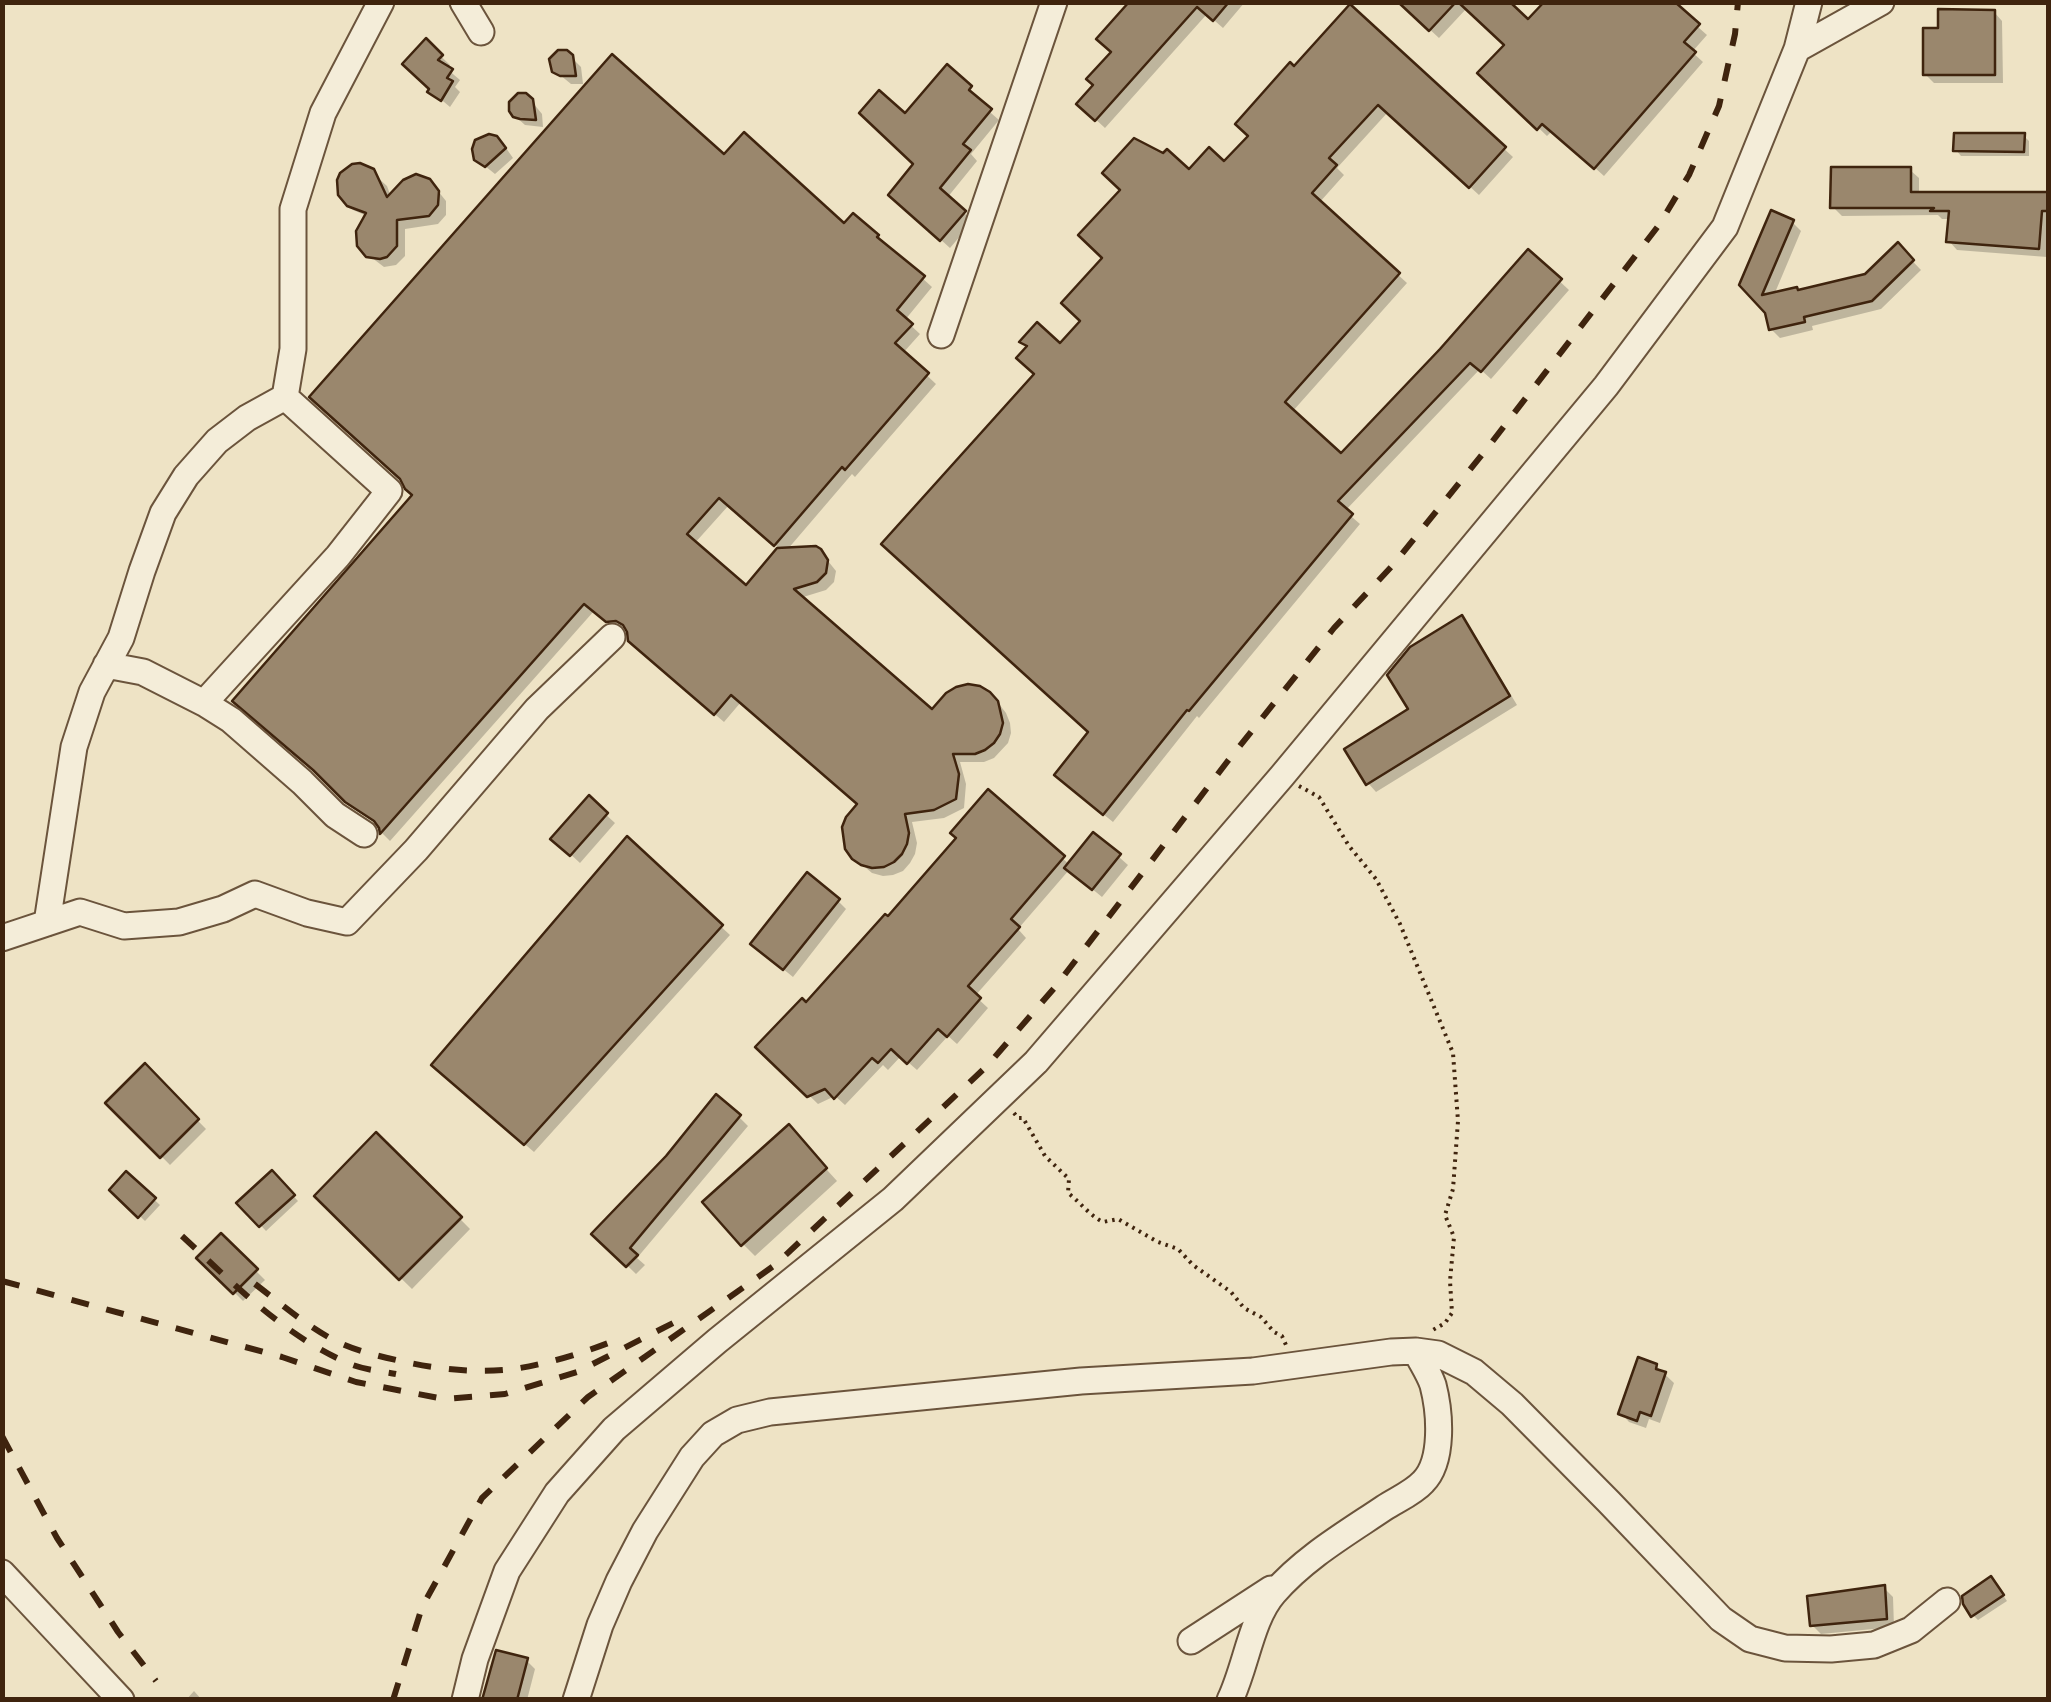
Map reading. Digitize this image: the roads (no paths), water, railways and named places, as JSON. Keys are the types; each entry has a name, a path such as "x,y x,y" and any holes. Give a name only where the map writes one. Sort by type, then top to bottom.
{"street":[{"path":"285,398 293,349 294,210 324,113 381,2"},
{"path":"463,2 480,32"},
{"path":"940,335 1054,2"},
{"path":"465,1700 475,1659 507,1571 557,1493 614,1429 893,1199 1036,1062 1282,776 1606,386 1725,227 1797,49 1809,2"},
{"path":"1797,49 1881,2"},
{"path":"47,923 74,746 92,692 122,638 163,513 186,476 217,442 247,418 285,398"},
{"path":"204,704 338,556 389,492 285,398"},
{"path":"2,938 80,912 124,926 179,922 255,894 307,913 347,922 416,850 537,709 612,637"},
{"path":"106,665 142,672 231,720 334,815 364,834"},
{"path":"1191,1641 1424,1482 1434,1463 1439,1433 1432,1383 1404,1352"},
{"path":"576,1700 600,1625 646,1531 692,1457 714,1434 737,1420 770,1412 1080,1381 1253,1371 1404,1352 1438,1354 1474,1372 1512,1404 1721,1620 1750,1638 1785,1648 1874,1646 1911,1630 1947,1601"},
{"path":"2,1573 121,1700"},
{"path":"1230,1700 1260,1614 1288,1577"}],"railway":[{"path":"393,1700 422,1607 482,1498 588,1397 775,1265 987,1066 1056,986 1334,628 1393,565 1485,451 1659,225 1689,175 1719,106 1738,2"},
{"path":"182,1236 261,1308 303,1339 350,1364 396,1374"},
{"path":"2,1281 282,1357 356,1382 444,1399 505,1394 577,1372 675,1322"},
{"path":"255,1284 338,1342 379,1356 436,1367 477,1371 518,1368 565,1358 623,1337"},
{"path":"2,1436 57,1538 118,1632 156,1681"}]}
